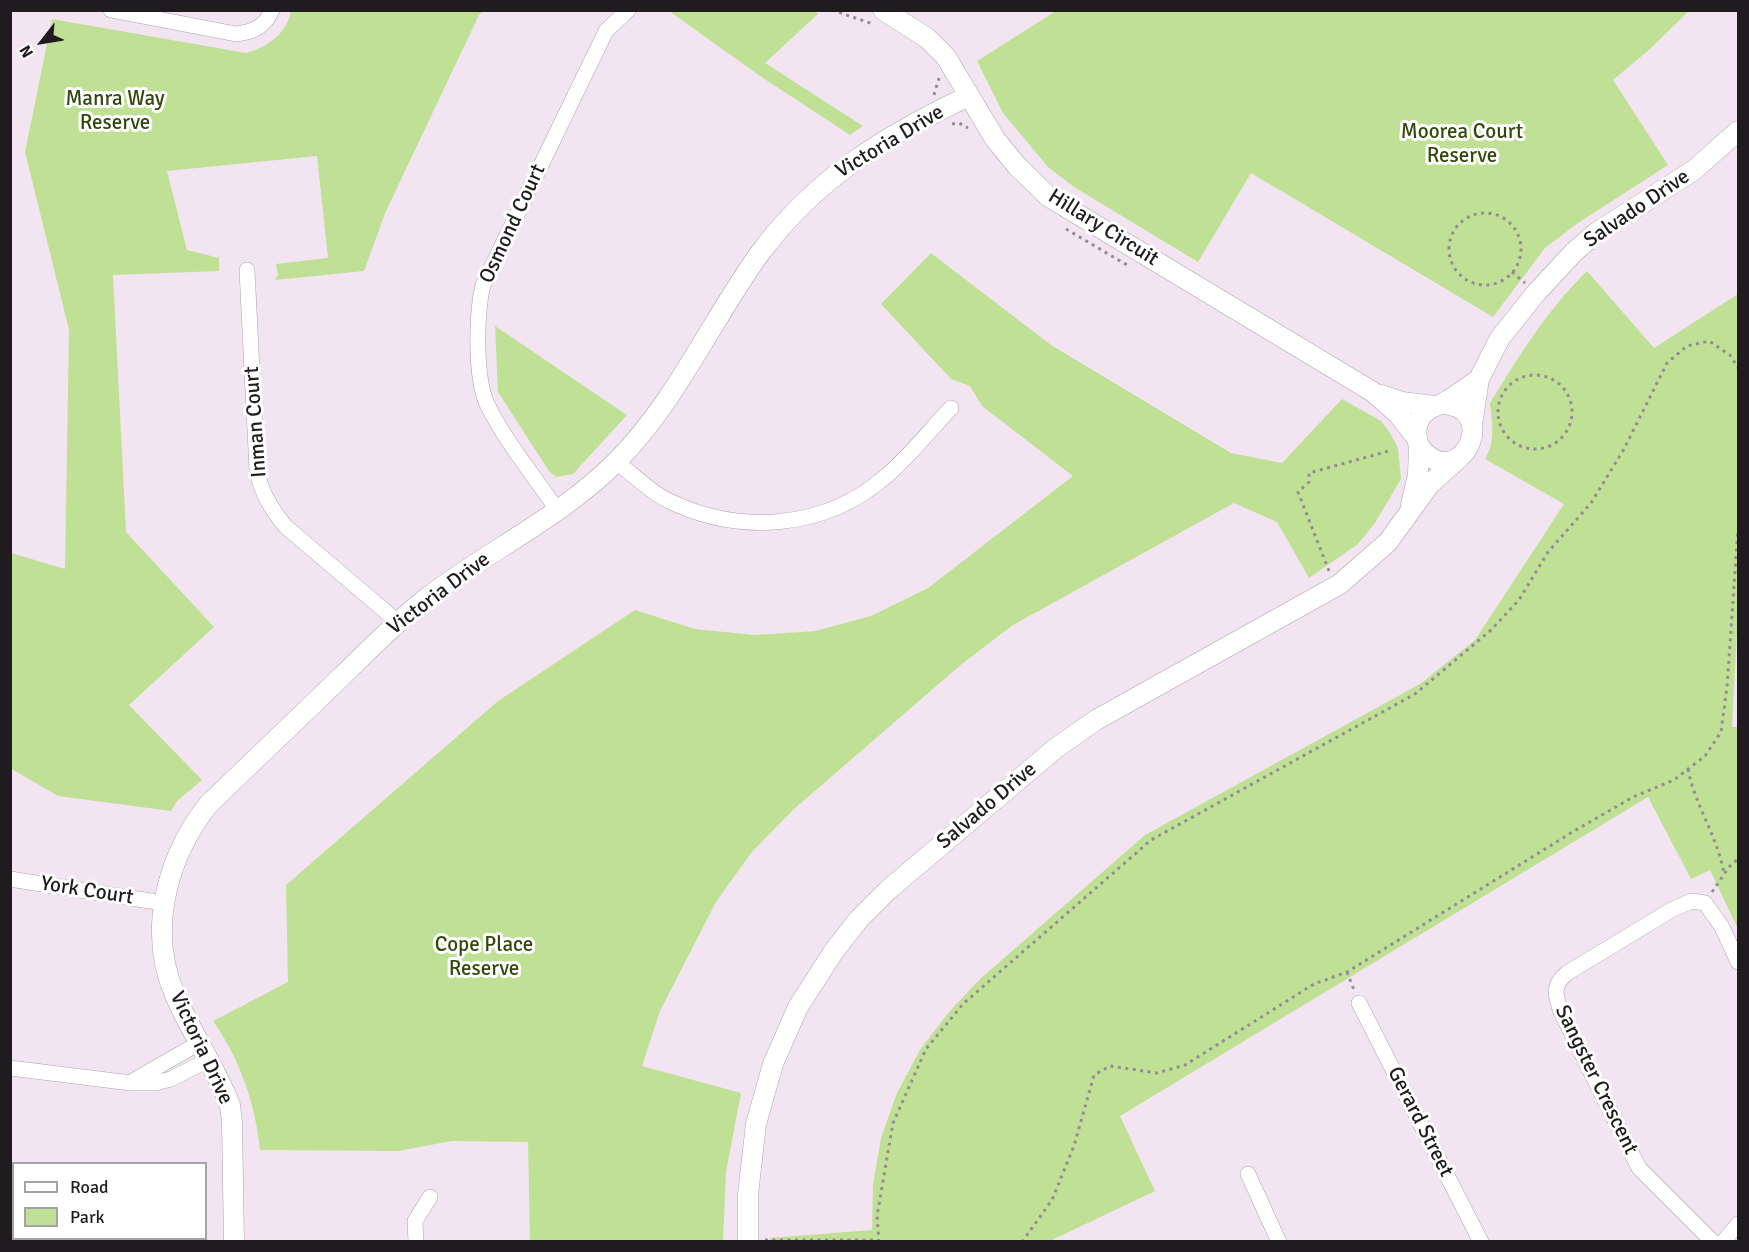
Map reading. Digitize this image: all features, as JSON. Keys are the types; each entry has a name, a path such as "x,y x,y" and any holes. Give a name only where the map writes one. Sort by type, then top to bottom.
{"street":[{"path":"111,10 236,34 249,33 261,27 272,10"},
{"name":"Osmond Court","path":"558,511 487,403 481,372 480,299 483,285 606,31 628,10"},
{"name":"Hillary Circuit","path":"882,19 927,38 946,57 995,139 1017,166 1049,196 1373,392 1398,414 1418,441"},
{"name":"Victoria Drive","path":"234,1242 232,1122 224,1090 174,992 163,951 163,903 176,858 190,827 208,806 398,622 448,583 558,511 616,462 677,383 760,254 814,192 856,158 915,121 969,96"},
{"name":"Salvado Drive","path":"748,1241 748,1194 756,1124 773,1064 798,1007 834,951 859,919 888,890 1056,748 1096,720 1340,584 1388,542 1430,484 1460,457 1471,443 1479,379 1500,338 1574,252 1596,233 1630,214 1694,170 1738,131"},
{"name":"Inman Court","path":"247,270 257,470 261,489 270,508 285,526 398,622"},
{"name":"Salvado Drive","path":"1409,510 1418,476 1420,418 1479,379"},
{"name":"Hillary Circuit","path":"1373,392 1402,402 1438,405"},
{"path":"1438,405 1450,405 1464,412 1472,426"},
{"path":"616,462 665,499 697,514 739,523 779,523 823,513 853,500 885,477 951,408"},
{"path":"1418,441 1432,459 1451,461 1460,457"},
{"name":"York Court","path":"10,879 163,903"},
{"name":"Sangster Crescent","path":"1705,903 1692,901 1673,909 1567,973 1559,979 1554,993 1561,1012 1639,1168 1713,1242"},
{"path":"1705,903 1722,927 1738,962"},
{"name":"Gerard Street","path":"1359,1003 1481,1242"},
{"path":"10,1068 131,1083 204,1051"},
{"path":"1248,1173 1279,1242"},
{"path":"416,1242 416,1221 430,1197"},
{"path":"1723,1242 1738,1224"}],"path":[{"path":"832,10 882,19"},
{"path":"935,98 939,81 936,72"},
{"path":"1474,214 1494,214 1504,218 1517,233 1520,243 1518,263 1512,272 1506,278 1488,284 1470,281 1462,276 1451,262 1449,252 1452,234 1457,225 1474,214"},
{"path":"1512,272 1528,285"},
{"path":"748,1241 878,1241 877,1216 893,1123 926,1049 963,1004 1151,840 1415,694 1491,630 1519,600 1548,552 1591,503 1624,449 1667,363 1687,346 1709,341 1730,355 1738,368"},
{"path":"1532,375 1544,376 1563,388 1572,409 1567,432 1559,441 1537,450 1514,444 1505,435 1497,414 1503,392 1511,383 1532,375"},
{"path":"1329,571 1298,492 1309,482 1309,473 1389,451"},
{"path":"1022,1242 1052,1200 1074,1146 1094,1075 1110,1066 1157,1073 1185,1065 1314,984 1347,972 1574,831 1633,797 1674,780 1705,756 1721,732 1738,529"},
{"path":"1688,769 1693,793 1721,856 1724,874"},
{"path":"1705,903 1724,874 1738,858"},
{"path":"1347,972 1359,1003"}],"green space":[{"name":"Manra Way Reserve","path":"291,11 483,11 479,15 386,211 364,271 275,280 278,275 276,264 328,258 317,156 167,171 187,250 219,258 219,271 113,275 126,532 214,627 129,705 202,780 177,801 171,811 58,796 10,768 11,553 65,569 69,330 25,152 52,19 246,53 262,47 275,38 285,26"},
{"path":"669,11 814,11 818,14 765,63 863,126 850,135 760,76"},
{"name":"Moorea Court Reserve","path":"1056,11 1689,11 1650,49 1613,80 1668,165 1578,223 1545,248 1493,317 1251,173 1198,262 1074,187 1048,167 1003,113 977,61"},
{"name":"Cope Place Reserve","path":"931,253 1051,345 1231,453 1282,463 1342,399 1381,421 1390,433 1398,448 1401,479 1375,523 1358,544 1309,578 1277,522 1234,503 1013,625 963,663 794,809 751,853 716,902 660,1011 642,1066 741,1093 726,1172 723,1241 530,1241 528,1142 452,1141 398,1151 260,1150 258,1132 245,1082 231,1051 213,1021 288,982 286,885 498,701 635,610 695,629 755,635 815,631 871,616 928,588 1073,476 982,406 970,386 951,379 881,304"},
{"path":"1587,271 1654,348 1738,294 1738,613 1732,727 1738,727 1738,929 1710,870 1691,879 1648,797 1120,1116 1155,1191 1050,1241 770,1241 770,1238 872,1230 873,1184 881,1138 897,1093 920,1050 948,1013 980,979 1145,835 1420,684 1475,640 1564,504 1485,459 1492,439 1490,403 1546,318"},
{"path":"495,326 627,415 573,474 556,477 549,471 498,392"}]}
